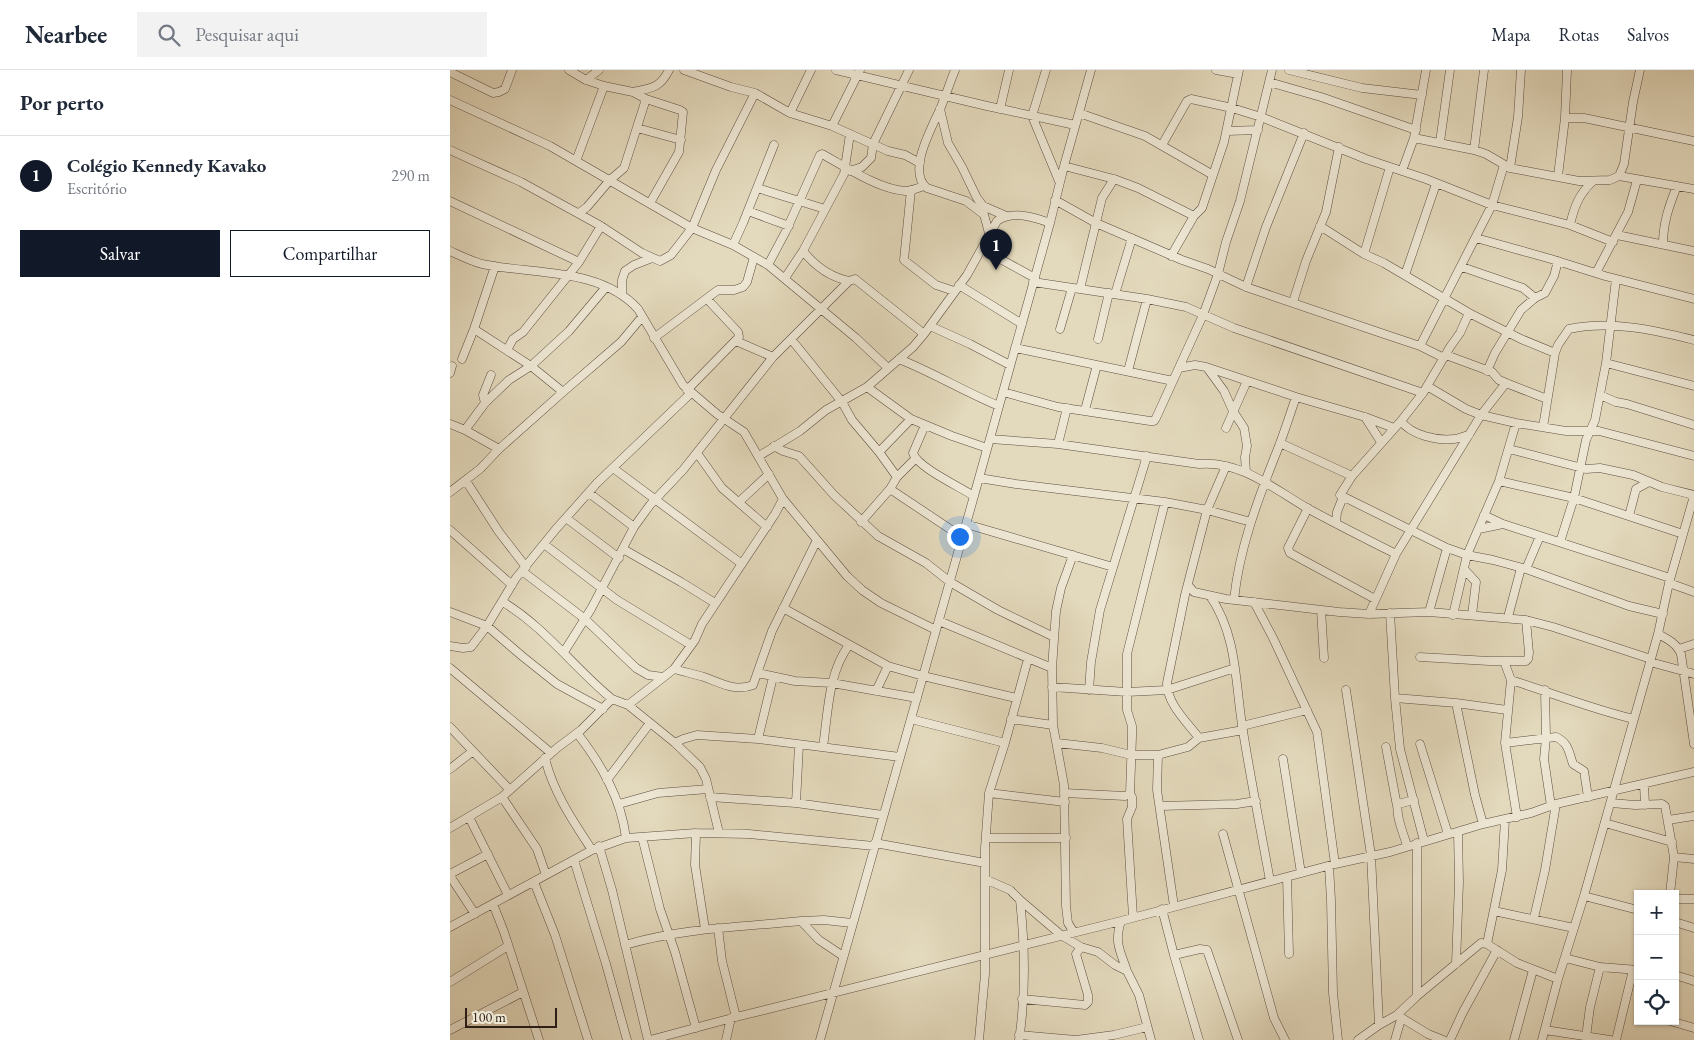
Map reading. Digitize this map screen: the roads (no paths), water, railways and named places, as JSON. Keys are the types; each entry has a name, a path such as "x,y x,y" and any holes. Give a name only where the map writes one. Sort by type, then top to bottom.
{"street":[{"path":"450,72 487,91 496,93 505,89 512,70"},
{"path":"569,70 586,80 633,92 646,99 683,112 679,152 650,203"},
{"path":"586,80 599,70"},
{"path":"633,92 660,85 669,70"},
{"path":"684,70 754,93 790,113 832,126 888,152 905,154 920,164"},
{"path":"790,113 811,70"},
{"path":"836,70 859,73 900,86 945,97 1075,125"},
{"path":"847,170 866,165 871,158 873,144 909,70"},
{"path":"924,186 920,176 923,147 955,70"},
{"path":"1000,109 1009,70"},
{"path":"1046,70 1032,116 1059,181"},
{"path":"820,1040 990,439 1050,222 1059,181 1091,70"},
{"path":"1171,256 1194,216 1202,208 1227,131 1238,72 1216,70"},
{"path":"1003,392 1067,408 1154,421 1203,315 1218,274 1226,242 1240,201 1272,70"},
{"path":"1289,70 1322,74 1370,89 1422,95"},
{"path":"1402,172 1415,134 1426,70"},
{"path":"1440,142 1450,70"},
{"path":"1474,150 1484,70"},
{"path":"1420,346 1492,206 1507,166 1518,117 1521,70"},
{"path":"1558,176 1565,118 1566,70"},
{"path":"1619,176 1624,164 1640,70"},
{"path":"832,126 859,73"},
{"path":"1269,82 1321,97 1415,134 1486,154 1507,166 1579,182 1610,180 1619,176 1694,189"},
{"path":"576,161 604,86"},
{"path":"450,150 521,182 579,213 660,261 671,255 692,228 716,170 754,93"},
{"path":"579,213 624,168 646,99"},
{"path":"1162,145 1188,99 1232,108 1261,117 1492,206 1615,238 1662,244 1694,251"},
{"path":"450,100 550,146 692,228 733,245 768,265 856,338 888,368"},
{"path":"940,110 948,143 983,210 989,233"},
{"path":"1079,112 1145,136 1212,175"},
{"path":"1565,118 1584,118 1694,141"},
{"path":"637,128 681,140"},
{"path":"1227,131 1258,130"},
{"path":"1246,287 1266,226 1304,133"},
{"path":"785,278 803,251 847,170 850,134"},
{"path":"733,245 774,145"},
{"path":"1293,302 1329,198 1338,147"},
{"path":"768,265 789,226 820,154 847,170 883,185 908,190 924,186 966,201 983,210 1006,216 1027,216 1050,222"},
{"path":"1064,166 1114,179 1138,188 1194,216"},
{"path":"1364,254 1390,167"},
{"path":"1060,329 1076,288 1103,194 1114,179"},
{"path":"1596,274 1630,206 1637,180"},
{"path":"1570,225 1575,204 1583,190 1593,181"},
{"path":"1405,275 1436,184"},
{"path":"1662,244 1666,213 1677,186"},
{"path":"757,188 825,209"},
{"path":"908,190 911,208 904,260 936,285 956,288 1022,324"},
{"path":"1055,200 1096,223 1246,287 1487,370 1492,372 1499,380 1547,399"},
{"path":"450,201 579,262"},
{"path":"748,211 789,226"},
{"path":"759,456 800,431 826,410 867,387 900,359 930,326 967,275 997,221 1006,216"},
{"path":"507,350 513,339 523,332 579,262 601,226"},
{"path":"1320,226 1364,254 1405,275 1469,313 1555,353"},
{"path":"1098,339 1132,238"},
{"path":"1476,238 1558,261 1596,274 1694,299"},
{"path":"982,249 1034,280 1186,306 1234,328 1422,393"},
{"path":"803,251 817,267 838,279 849,282"},
{"path":"450,252 471,261 495,266 555,273 586,279 622,295 642,317 689,392 744,432 783,499 847,576 870,595 936,630"},
{"path":"654,338 718,290 743,288 747,282 754,257"},
{"path":"622,295 622,280 625,271 634,265 652,258"},
{"path":"1487,370 1521,310 1535,298 1546,293 1554,276 1558,261"},
{"path":"462,359 495,266"},
{"path":"1462,266 1523,288 1535,298"},
{"path":"564,652 620,558 634,527 655,498 677,477 773,357 849,282 855,279 924,334"},
{"path":"1560,542 1574,498 1586,440 1595,420 1606,362 1616,279"},
{"path":"465,430 485,403 509,380 531,366 570,331 606,287"},
{"path":"450,646 471,647 524,569 566,518 736,341 740,334 707,299"},
{"path":"1128,371 1147,299"},
{"path":"1469,313 1460,333 1427,386 1401,421 1352,476 1340,495 1447,548 1524,569 1629,606 1663,614"},
{"path":"450,492 466,481 499,449 621,342 642,317"},
{"path":"1543,427 1555,353 1558,344 1569,329 1610,325 1694,340"},
{"path":"930,326 1010,365"},
{"path":"474,329 531,366 563,392"},
{"path":"791,339 842,402 852,420 897,477"},
{"path":"736,341 773,357"},
{"path":"1015,348 1173,381"},
{"path":"1186,354 1195,365"},
{"path":"900,359 923,369 958,389 999,406"},
{"path":"1606,362 1694,386"},
{"path":"1085,410 1096,365"},
{"path":"1179,368 1195,365 1206,367 1296,398 1365,417 1394,428"},
{"path":"1206,367 1224,391 1244,428 1247,439 1246,472"},
{"path":"485,403 483,394 491,375"},
{"path":"1226,428 1247,381"},
{"path":"1368,614 1396,554 1481,416 1506,382"},
{"path":"1427,386 1481,416 1579,432 1599,431 1694,456"},
{"path":"867,387 911,419 947,435 987,448"},
{"path":"1600,395 1616,402 1694,425"},
{"path":"1234,600 1251,522 1296,398"},
{"path":"1597,409 1616,402"},
{"path":"1058,444 1067,408"},
{"path":"1365,417 1381,442"},
{"path":"878,452 911,419"},
{"path":"1595,420 1599,431"},
{"path":"1401,421 1409,428 1434,437 1452,440 1469,435"},
{"path":"1453,615 1467,555 1499,481 1516,423"},
{"path":"450,424 499,449"},
{"path":"925,425 913,453 915,459 974,496"},
{"path":"1579,432 1586,440"},
{"path":"990,439 1058,444 1199,464 1213,464 1246,472 1308,508 1396,554"},
{"path":"1280,443 1352,476"},
{"path":"774,446 799,456 861,522 878,536 926,563 950,582 998,610 1054,637"},
{"path":"1509,448 1581,468 1600,468 1632,475 1662,487 1694,496 1670,580 1651,661 1542,1040"},
{"path":"696,454 722,488 767,527"},
{"path":"1089,690 1096,633 1113,567 1147,456"},
{"path":"1199,738 1176,708 1167,690 1168,675 1185,596 1207,510 1228,467 1245,457"},
{"path":"861,522 890,489 897,477 915,459"},
{"path":"613,468 742,564"},
{"path":"739,502 769,474"},
{"path":"979,478 1165,502 1207,510 1251,522"},
{"path":"466,481 524,569 585,619 636,668 648,675 663,677"},
{"path":"1499,481 1542,489 1574,498 1683,534"},
{"path":"1629,516 1636,489 1649,482"},
{"path":"890,489 962,537"},
{"path":"589,493 634,527"},
{"path":"1336,523 1337,512 1343,497"},
{"path":"628,705 674,669 767,527 783,499"},
{"path":"1133,917 1127,819 1132,807 1132,797 1130,794 1132,726 1127,710 1128,648 1165,502"},
{"path":"1308,508 1288,548 1290,553 1375,599"},
{"path":"1484,515 1503,524 1670,580 1694,592"},
{"path":"566,518 620,558"},
{"path":"966,524 1113,567"},
{"path":"1479,529 1503,524"},
{"path":"450,530 512,586"},
{"path":"1508,617 1524,569 1540,536"},
{"path":"674,669 732,688 747,688 753,685 765,649 783,608 817,540"},
{"path":"544,544 617,600 691,645"},
{"path":"1429,612 1447,548"},
{"path":"623,550 681,582 715,604"},
{"path":"1072,555 1057,603 1052,687 1053,725 1065,802 1066,906 1068,923 1073,931"},
{"path":"1464,569 1476,582 1472,615"},
{"path":"1188,585 1194,592 1210,596 1321,610 1368,614 1429,612 1508,617 1526,620 1553,627 1694,674"},
{"path":"1185,596 1194,592"},
{"path":"1210,596 1224,620 1235,668 1242,728 1270,881"},
{"path":"503,602 532,622 564,652 594,685 612,699 628,705 675,743 700,767 706,779 719,833"},
{"path":"1254,602 1312,720 1320,744 1332,865 1333,993 1338,1040"},
{"path":"783,608 888,666 1016,698"},
{"path":"1321,610 1324,658"},
{"path":"450,612 487,626 557,684 603,709"},
{"path":"1390,613 1400,749 1414,800 1420,842 1417,996"},
{"path":"1420,657 1523,661 1528,659 1529,653 1526,620"},
{"path":"939,621 1052,668"},
{"path":"1658,634 1669,640 1679,649 1683,659 1694,744"},
{"path":"1679,649 1694,644"},
{"path":"823,747 832,683 841,658 849,646"},
{"path":"979,1040 985,974 985,863 989,793 1028,658"},
{"path":"1504,661 1511,680 1504,744 1517,817"},
{"path":"876,691 888,666"},
{"path":"450,668 548,756 549,773 559,795 595,848 612,890 649,1040 681,1036 696,1028 733,1018 1371,855 1390,852 1554,805 1694,772"},
{"path":"1052,687 1127,692 1167,690 1235,668"},
{"path":"758,673 795,681 832,683 916,698"},
{"path":"758,739 773,677"},
{"path":"1511,680 1545,690 1572,702 1634,719"},
{"path":"1346,690 1371,855 1379,1025"},
{"path":"1534,918 1545,870 1554,805 1544,760 1546,738 1545,690"},
{"path":"1395,698 1456,703 1507,710"},
{"path":"450,828 502,797 548,756 578,733 612,699"},
{"path":"1456,703 1474,795 1483,824"},
{"path":"1057,743 1102,748 1132,755 1158,755 1188,748 1199,738 1307,710"},
{"path":"911,719 1005,742"},
{"path":"1011,719 1053,725"},
{"path":"607,780 650,723"},
{"path":"450,727 510,790"},
{"path":"578,733 593,754 619,804 624,820 626,838"},
{"path":"675,743 697,735 758,739 900,757"},
{"path":"1504,744 1556,737 1567,745 1573,764 1584,771 1588,797"},
{"path":"1420,744 1448,834"},
{"path":"796,803 799,745"},
{"path":"1386,747 1398,812 1407,846"},
{"path":"450,769 472,751"},
{"path":"1158,755 1157,790 1174,906"},
{"path":"1283,759 1300,874"},
{"path":"1644,784 1645,804"},
{"path":"619,804 658,793 708,789"},
{"path":"989,793 1065,802"},
{"path":"1064,793 1125,796 1130,794"},
{"path":"502,797 537,848 546,875"},
{"path":"710,797 796,803 883,815"},
{"path":"1398,806 1398,804 1414,800"},
{"path":"1160,806 1237,804 1256,801"},
{"path":"1610,803 1662,804 1665,806 1674,856 1670,890"},
{"path":"1668,820 1694,816"},
{"path":"469,817 508,896"},
{"path":"1487,944 1503,862 1505,820"},
{"path":"1605,823 1672,842"},
{"path":"1456,964 1459,882 1458,832"},
{"path":"450,927 595,848 626,838 696,833 789,837 875,845 985,863"},
{"path":"696,833 696,864 705,929"},
{"path":"1223,834 1274,1018 1285,1040"},
{"path":"642,837 660,909 696,1028"},
{"path":"986,838 1066,838"},
{"path":"475,914 450,875 488,854"},
{"path":"1674,856 1694,859"},
{"path":"574,860 627,1040"},
{"path":"1286,877 1289,954"},
{"path":"985,879 1010,890 1061,935 1081,946 1098,952 1115,965 1128,971"},
{"path":"534,882 555,935 588,1040"},
{"path":"1584,896 1634,909"},
{"path":"1679,899 1694,899"},
{"path":"1020,900 1024,936 1022,944 1024,969 1019,1038 1076,1040 1114,1035 1147,1027"},
{"path":"493,904 538,1040"},
{"path":"1162,909 1199,1040"},
{"path":"1494,911 1574,928"},
{"path":"625,945 668,934 705,929 824,920 852,923"},
{"path":"1121,920 1117,940 1139,995 1151,1040"},
{"path":"801,921 819,940 843,956"},
{"path":"1679,923 1694,928"},
{"path":"718,928 733,1018 726,1040"},
{"path":"1358,1040 1379,1025 1399,1017 1417,996 1479,944 1487,944 1533,970 1558,979"},
{"path":"450,982 508,946"},
{"path":"1022,999 1085,1005 1088,1002 1088,995 1076,954 1081,946"},
{"path":"1174,955 1200,949 1207,950 1238,1040"},
{"path":"1450,1040 1497,950"},
{"path":"1565,958 1600,967 1634,970"},
{"path":"1590,1038 1590,1007 1600,967"},
{"path":"1514,1040 1533,970"},
{"path":"1616,1040 1634,974"},
{"path":"1679,976 1694,981"},
{"path":"450,1030 523,992"},
{"path":"1399,1017 1427,1037 1443,1040"},
{"path":"1394,1040 1399,1017"},
{"path":"1679,1024 1694,1028"},
{"path":"1545,1030 1610,1040"}],"place":[{"name":"Colégio Kennedy Kavako","path":"996,270"}]}
